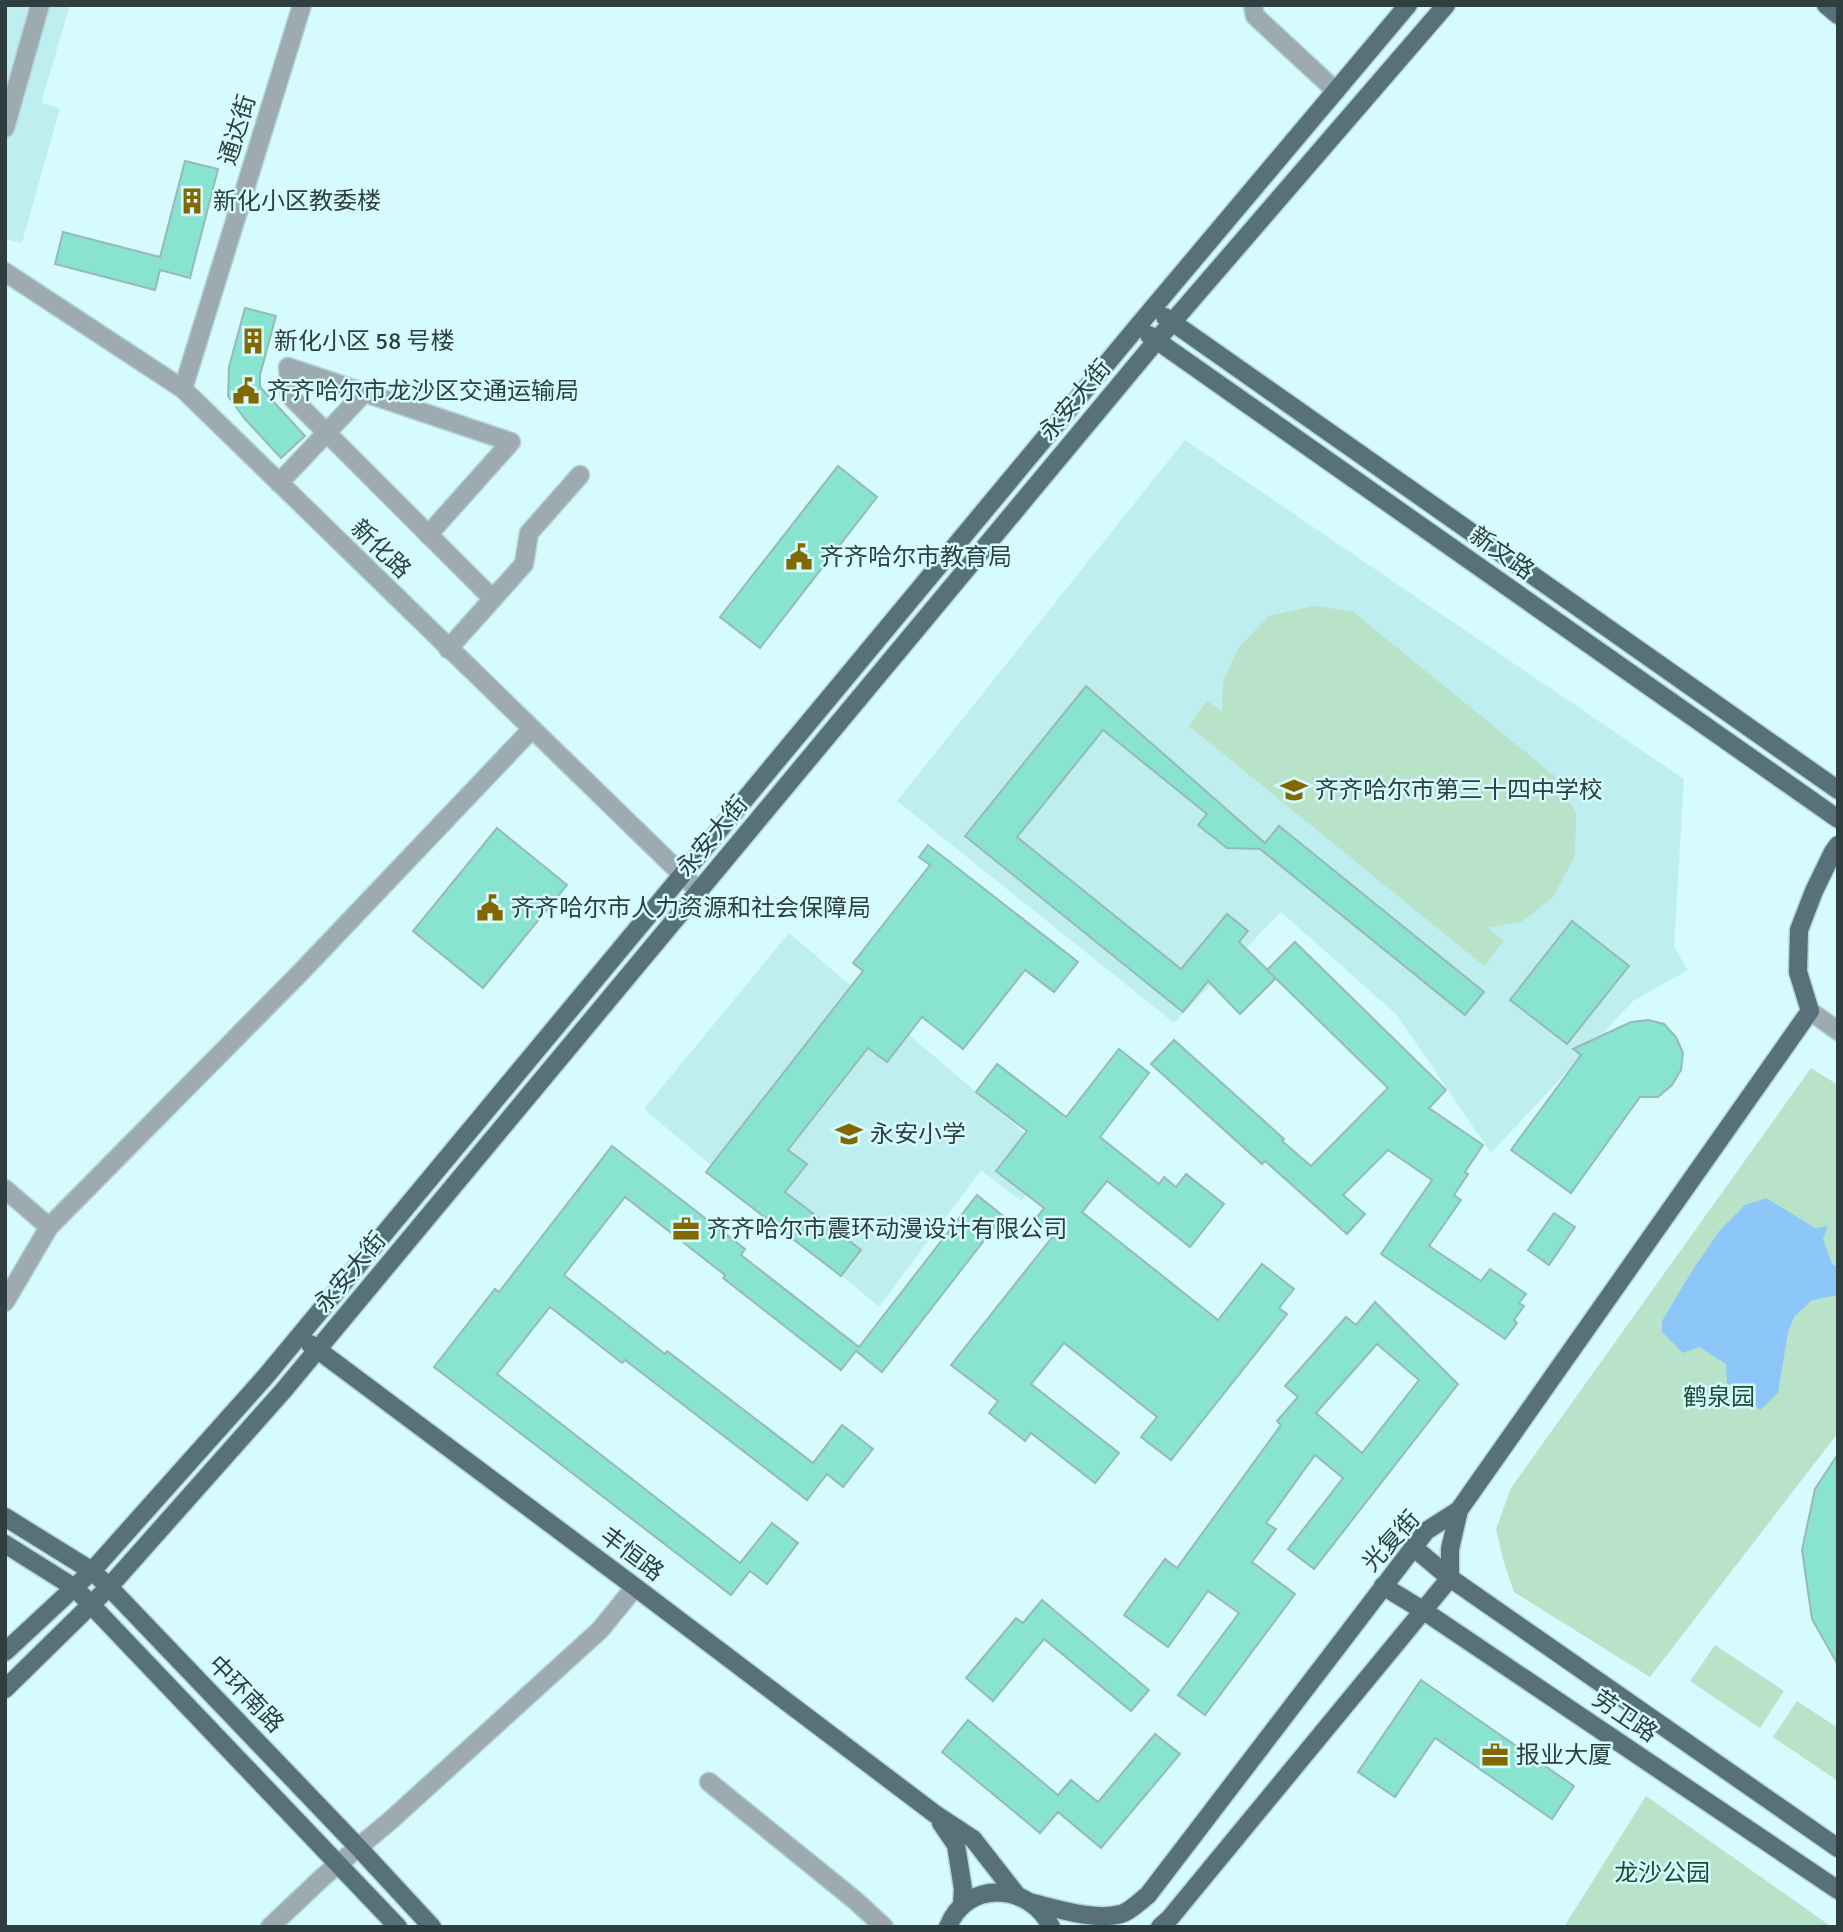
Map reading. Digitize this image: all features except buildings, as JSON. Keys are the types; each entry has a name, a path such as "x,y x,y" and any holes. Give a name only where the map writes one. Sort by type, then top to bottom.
{"main road":[{"name":"永安大街","path":"5,1652 92,1571 266,1376 681,874 1408,5"},
{"name":"永安大街","path":"5,1689 109,1587 283,1391 1172,322 1446,5"},
{"path":"1826,5 1838,15"},
{"name":"新文路","path":"1153,308 1838,790"},
{"name":"新文路","path":"1138,327 1838,819"},
{"path":"1459,1510 1810,1011 1798,972 1799,930 1814,891 1838,845"},
{"name":"丰恒路","path":"299,1335 934,1814"},
{"name":"光复街","path":"1033,1903 1101,1916 1122,1914 1148,1895 1426,1531 1459,1510"},
{"name":"光复街","path":"1450,1578 1450,1549 1459,1510"},
{"name":"中环南路","path":"5,1517 92,1571 109,1587 432,1927"},
{"name":"中环南路","path":"5,1544 75,1588 92,1604 398,1927"},
{"name":"劳卫路","path":"1413,1548 1450,1578 1838,1848"},
{"path":"1160,1927 1450,1578"},
{"name":"劳卫路","path":"1383,1586 1838,1890"},
{"path":"934,1814 973,1839 1016,1894"},
{"path":"934,1814 956,1845 963,1889 962,1906"},
{"path":"944,1924 962,1906 979,1896 997,1892 1016,1894 1033,1903 1046,1916 1051,1927"}],"street":[{"path":"5,128 40,5"},
{"name":"通达街","path":"183,389 302,5"},
{"path":"1253,5 1255,16 1336,91"},
{"name":"新化路","path":"5,272 183,389 699,891"},
{"path":"428,535 510,442 288,367 289,396 428,535 493,599"},
{"path":"279,483 364,393"},
{"path":"448,649 524,564 529,533 580,475"},
{"path":"5,1302 49,1227 301,972 531,730"},
{"path":"1810,1011 1838,1031"},
{"path":"5,1189 49,1227"},
{"path":"270,1927 600,1630 635,1587"},
{"path":"709,1782 856,1901 884,1927"}],"shaded area":[{"path":"5,5 70,5 41,103 60,108 22,243 5,239"},
{"name":"齐齐哈尔市第三十四中学校","path":"1185,440 1684,779 1674,947 1688,970 1633,1001 1491,1153 1397,1015 1281,912 1174,1023 897,801"},
{"name":"永安小学","path":"789,933 1055,1159 1021,1201 981,1170 879,1307 644,1109"}],"green space":[{"path":"1313,606 1352,611 1555,776 1576,813 1575,856 1553,897 1521,922 1488,928 1504,941 1484,966 1189,726 1207,701 1222,711 1223,681 1239,647 1269,616"},
{"name":"鹤泉园","path":"1811,1068 1838,1085 1838,1433 1650,1677 1514,1592 1496,1529 1511,1488"},
{"path":"1715,1645 1784,1691 1760,1728 1690,1681"},
{"path":"1797,1701 1838,1728 1838,1781 1773,1737"},
{"name":"龙沙公园","path":"1646,1796 1832,1927 1564,1927"}],"water":[{"path":"1766,1198 1815,1228 1828,1226 1823,1239 1832,1264 1838,1267 1838,1295 1812,1300 1794,1317 1788,1332 1778,1393 1760,1410 1727,1383 1726,1364 1699,1347 1683,1353 1662,1332 1662,1321 1720,1230 1745,1205"}],"place":[{"name":"新化小区教委楼","path":"192,201"},
{"name":"新化小区 58 号楼","path":"253,341"},
{"name":"齐齐哈尔市龙沙区交通运输局","path":"246,391"},
{"name":"齐齐哈尔市教育局","path":"799,557"},
{"name":"齐齐哈尔市第三十四中学校","path":"1294,790"},
{"name":"齐齐哈尔市人力资源和社会保障局","path":"490,908"},
{"name":"永安小学","path":"849,1134"},
{"name":"齐齐哈尔市震环动漫设计有限公司","path":"686,1229"},
{"name":"报业大厦","path":"1495,1755"}]}
